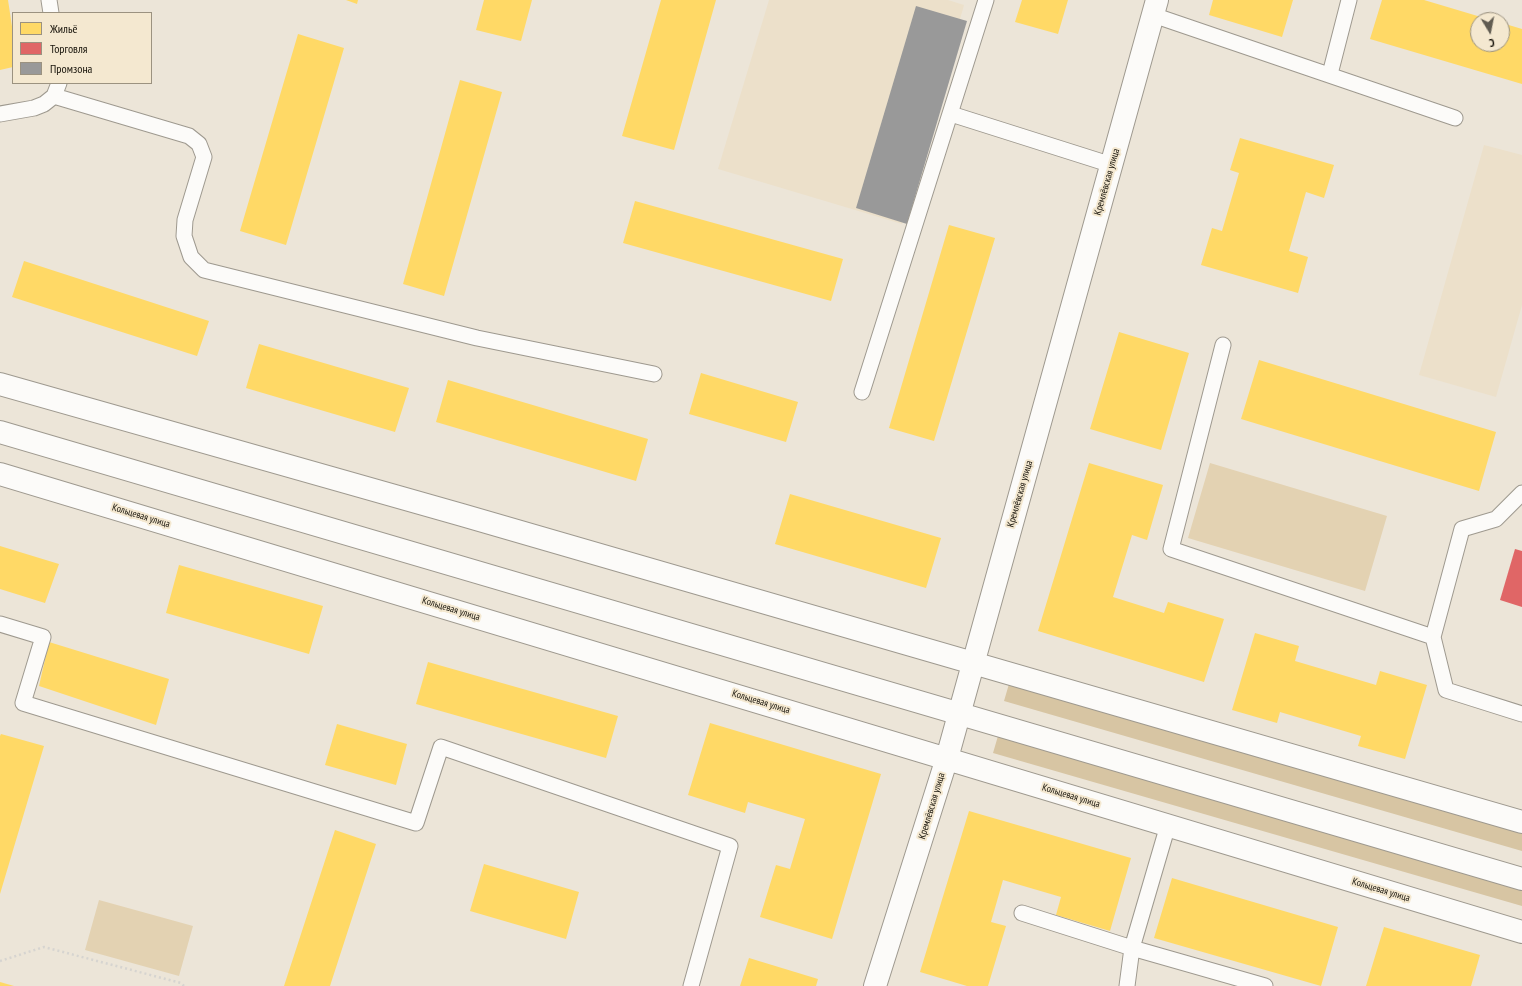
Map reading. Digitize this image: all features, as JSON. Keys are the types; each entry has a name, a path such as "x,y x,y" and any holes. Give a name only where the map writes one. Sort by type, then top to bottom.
{"main road":[{"name":"Кремлёвская улица","path":"875,986 947,758 1155,7"},
{"path":"0,384 462,515 1522,822"},
{"path":"0,432 1522,879"},
{"name":"Кольцевая улица","path":"0,474 1522,932"}],"lane":[{"path":"48,0 51,12"},
{"path":"862,392 986,0"},
{"path":"1330,74 1349,0"},
{"path":"1155,7 1330,74 1455,118"},
{"path":"0,114 34,108 44,104 57,90 188,136 199,144 204,157 185,220 184,236 186,247 191,257 204,270 477,338 654,374"},
{"path":"951,114 1112,165"},
{"path":"1223,345 1171,550 1433,637"},
{"path":"1522,493 1496,519 1462,528 1433,637 1446,690 1522,714"},
{"path":"0,624 43,637 23,703 227,766 416,823 441,747 730,846 691,986"},
{"path":"1127,986 1132,948 1168,825"},
{"path":"1022,913 1132,948 1265,986"}],"path":[{"path":"0,961 44,947 181,983 184,986"}],"shaded area":[{"path":"769,0 948,0 964,5 902,224 718,169"},
{"path":"1484,145 1522,155 1522,305 1496,397 1419,375"},
{"path":"1210,463 1387,516 1365,591 1188,538"},
{"path":"1009,684 1522,832 1522,851 1004,701"},
{"path":"998,736 1522,888 1522,906 993,753"},
{"path":"99,900 193,926 179,976 85,950"}],"building: Жильё":[{"path":"0,0 8,0 12,26 12,67 0,70"},
{"path":"346,0 358,0 357,4"},
{"path":"484,0 532,0 521,41 476,30"},
{"path":"661,0 716,0 674,150 622,136"},
{"path":"1022,0 1068,0 1058,34 1015,22"},
{"path":"1213,0 1293,0 1282,37 1209,15"},
{"path":"1382,0 1424,0 1470,14 1470,52 1510,52 1510,25 1522,29 1522,84 1370,39"},
{"path":"298,34 344,48 286,245 240,231"},
{"path":"460,80 502,92 444,296 403,284"},
{"path":"1240,138 1334,165 1324,198 1306,192 1289,251 1308,257 1298,293 1201,265 1212,228 1222,231 1239,173 1230,170"},
{"path":"635,201 843,259 831,301 623,243"},
{"path":"949,225 995,238 934,441 889,428"},
{"path":"24,261 209,321 197,356 12,297"},
{"path":"1119,332 1189,353 1161,450 1090,429"},
{"path":"259,344 409,388 395,432 246,388"},
{"path":"1259,360 1496,432 1479,491 1241,419"},
{"path":"701,373 798,402 786,442 689,414"},
{"path":"448,380 648,439 636,481 436,422"},
{"path":"1089,463 1163,485 1147,540 1132,535 1113,597 1164,613 1168,602 1224,619 1204,682 1038,631"},
{"path":"790,494 941,538 926,588 775,544"},
{"path":"0,546 59,564 45,603 0,589"},
{"path":"179,565 323,606 309,654 166,613"},
{"path":"1255,633 1299,646 1295,661 1376,685 1380,671 1427,685 1405,759 1358,746 1361,736 1280,712 1277,723 1232,710"},
{"path":"49,642 169,679 156,725 39,686"},
{"path":"428,662 618,716 606,758 416,704"},
{"path":"710,723 881,774 832,939 760,917 776,865 790,869 805,819 748,802 745,813 688,795"},
{"path":"337,724 407,744 396,785 325,765"},
{"path":"1,734 44,746 0,894 0,736"},
{"path":"969,811 1131,858 1110,931 1056,915 1061,897 1003,880 991,922 1006,926 988,986 967,986 920,972"},
{"path":"335,830 376,844 330,986 284,986"},
{"path":"484,864 579,892 566,939 470,911"},
{"path":"1172,878 1338,927 1321,986 1154,938"},
{"path":"1384,927 1480,955 1471,986 1366,986"},
{"path":"749,958 818,979 816,986 740,986"},
{"path":"0,982 14,986 0,986"}],"building: Торговля":[{"path":"1515,549 1522,551 1522,607 1500,600"}],"building: Промзона":[{"path":"916,6 967,21 907,224 856,208"}]}
